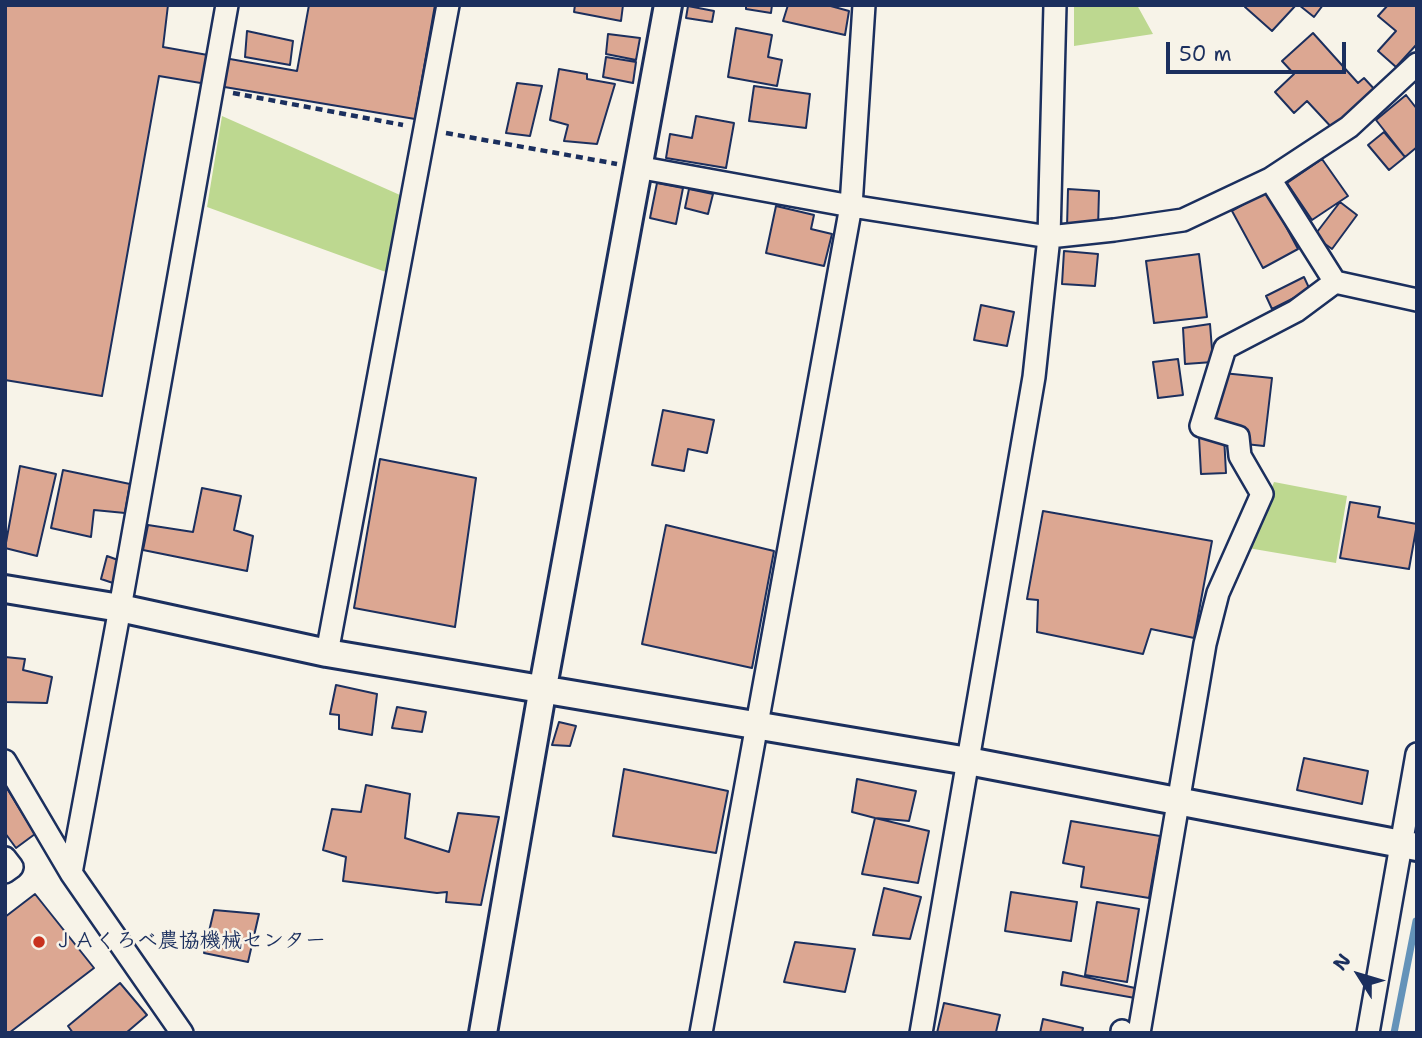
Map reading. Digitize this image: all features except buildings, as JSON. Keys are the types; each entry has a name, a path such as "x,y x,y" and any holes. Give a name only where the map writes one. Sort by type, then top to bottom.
{"street":[{"path":"71,873 227,5"},
{"path":"327,653 448,5"},
{"path":"484,1033 543,688 668,5"},
{"path":"701,1033 851,206 864,5"},
{"path":"921,1033 1034,377 1048,237 1055,5"},
{"path":"637,167 851,206 1048,237 1114,230 1183,220 1270,179 1349,127 1417,64"},
{"path":"1270,179 1335,282 1417,300"},
{"path":"1127,1032 1178,802 1205,644 1218,593 1262,494 1240,456 1238,437 1200,426 1224,348 1296,310 1335,282"},
{"path":"5,589 120,608 327,653 968,761 1409,846"},
{"path":"1368,1033 1409,846 1417,754"},
{"path":"5,761 71,873 182,1033"},
{"path":"5,858 12,867 5,872"}],"green space":[{"path":"1074,5 1137,5 1153,34 1074,46"},
{"path":"222,116 409,199 394,275 207,207"},
{"path":"1274,482 1347,496 1336,563 1248,548"}],"waterway":[{"path":"1394,1033 1416,921"}],"place":[{"name":"ＪＡくろべ農協機械センター","path":"39,942"}]}
